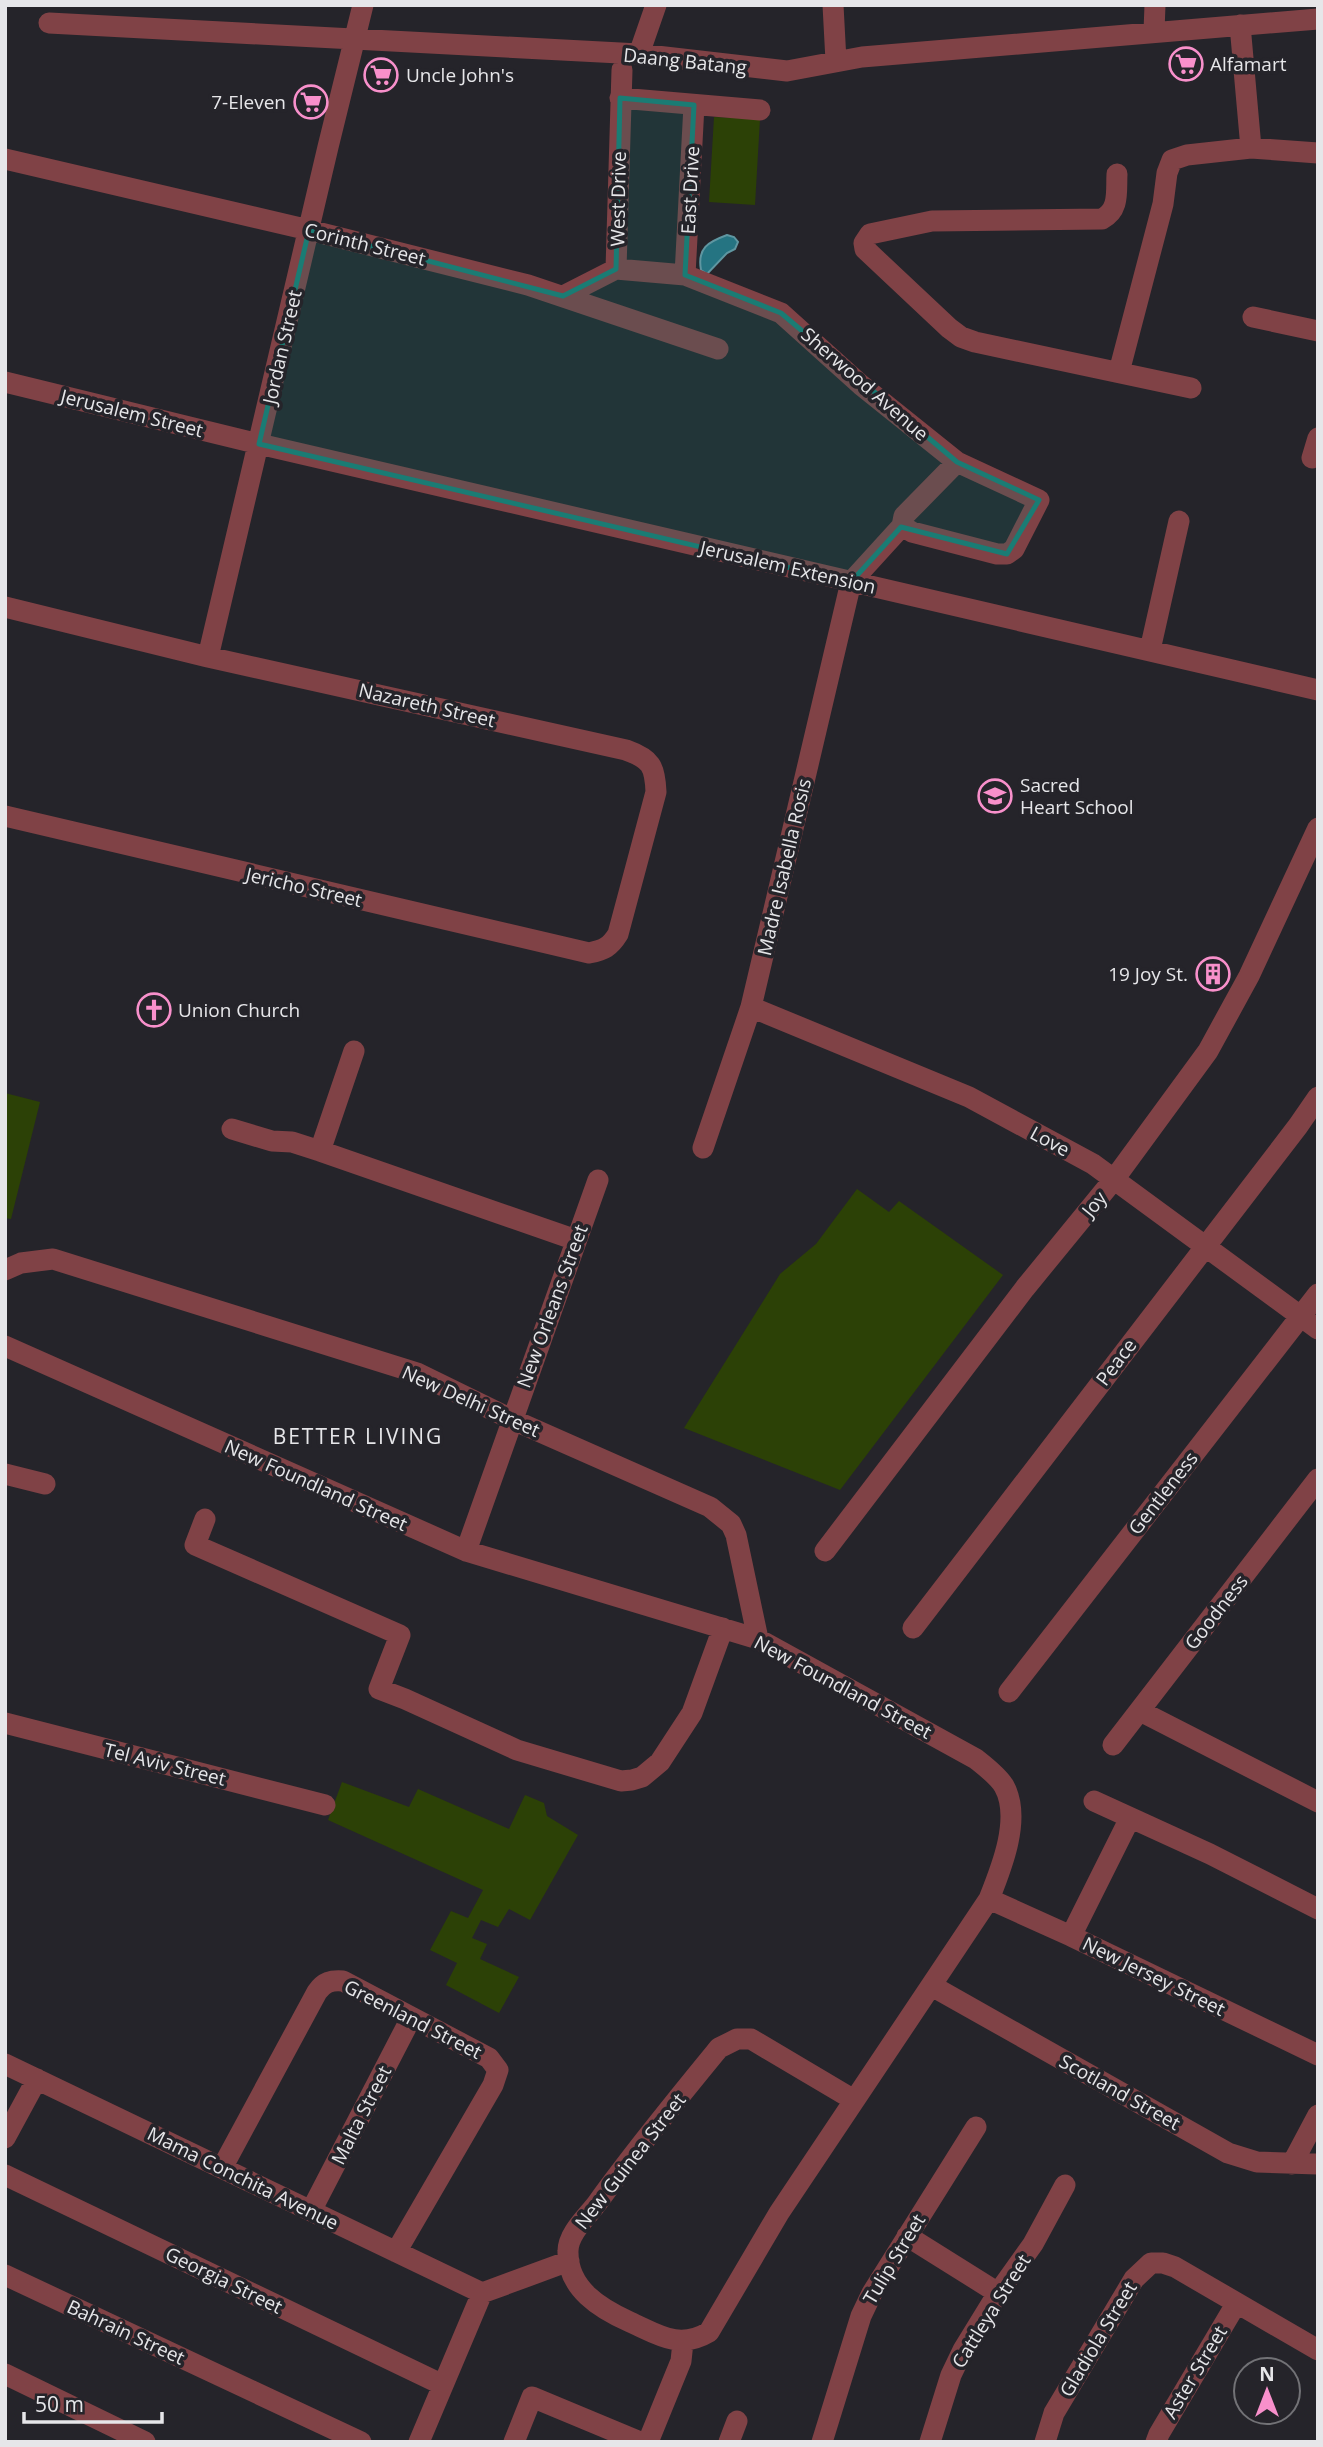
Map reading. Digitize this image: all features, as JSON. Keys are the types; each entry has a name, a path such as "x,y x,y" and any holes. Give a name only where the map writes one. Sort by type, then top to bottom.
{"street":[{"name":"Jordan Street","path":"208,657 363,5"},
{"path":"639,54 656,5"},
{"path":"833,5 836,61"},
{"path":"1154,32 1155,5"},
{"name":"Daang Batang","path":"49,23 356,37 639,54 786,71 836,61 1318,19"},
{"path":"1240,25 1251,148"},
{"name":"West Drive","path":"563,296 616,269 622,70"},
{"path":"620,98 760,110"},
{"name":"East Drive","path":"685,275 694,105"},
{"path":"1119,372 1172,160 1187,155 1251,148 1318,153"},
{"name":"Corinth Street","path":"5,159 309,230 528,285 718,349"},
{"path":"1117,174 1116,205 1109,216 1102,219 919,222 875,232 870,234 864,243 868,254 961,337 1191,388"},
{"name":"Sherwood Avenue","path":"616,269 685,275 781,313 861,385 957,462 1039,500 1012,552 997,554 912,532 902,526"},
{"path":"1253,317 1318,331"},
{"name":"Jerusalem Street","path":"5,382 259,444"},
{"name":"Jerusalem Extension","path":"259,444 1318,690"},
{"path":"850,582 902,526 904,516 957,462"},
{"path":"1150,650 1179,521"},
{"name":"Madre Isabella Rosis","path":"703,1148 751,1007 850,582"},
{"name":"Nazareth Street","path":"5,607 208,657 640,755 651,764 656,792 618,934 611,945 602,950"},
{"name":"Jericho Street","path":"5,816 574,950 589,953 602,950"},
{"name":"Joy","path":"825,1551 1026,1288 1115,1178 1208,1051 1249,976 1318,828"},
{"name":"Love","path":"751,1007 969,1097 1115,1178 1310,1323"},
{"path":"320,1151 354,1051"},
{"name":"Peace","path":"914,1628 1318,1097"},
{"path":"232,1129 320,1151 576,1240"},
{"name":"New Orleans Street","path":"466,1551 598,1180"},
{"name":"New Delhi Street","path":"5,1270 21,1263 53,1259 417,1373 511,1419 710,1507 731,1524 736,1535 758,1639"},
{"name":"Gentleness","path":"1009,1692 1310,1323 1318,1294"},
{"name":"New Foundland Street","path":"5,1346 466,1551 758,1639 976,1759 1004,1786 1009,1798 1010,1824 1003,1862 989,1899 779,2213 709,2332 683,2342"},
{"path":"5,1475 45,1483"},
{"name":"Goodness","path":"1113,1745 1318,1479"},
{"path":"205,1519 195,1545 400,1635 379,1689 517,1750 621,1782 642,1777 660,1762 692,1713 723,1628"},
{"path":"1140,1711 1318,1802"},
{"name":"Tel Aviv Street","path":"5,1723 325,1805"},
{"path":"1094,1801 1210,1854 1318,1909"},
{"path":"1071,1936 1130,1818"},
{"name":"New Jersey Street","path":"989,1899 1318,2055"},
{"name":"Greenland Street","path":"222,2168 322,1984 335,1980 343,1981 489,2058 498,2070 493,2085 396,2252"},
{"name":"Scotland Street","path":"932,1986 1227,2153 1257,2162 1318,2164"},
{"name":"Malta Street","path":"311,2211 411,2018"},
{"name":"New Guinea Street","path":"569,2261 570,2239 638,2148 719,2048 728,2042 751,2039 853,2100"},
{"name":"Mama Conchita Avenue","path":"5,2064 482,2293"},
{"path":"5,2138 37,2079"},
{"path":"1292,2164 1318,2115"},
{"name":"Tulip Street","path":"822,2442 861,2316 872,2293 976,2127"},
{"name":"Georgia Street","path":"5,2175 443,2385"},
{"name":"Cattleya Street","path":"930,2442 957,2363 998,2292 1033,2244 1065,2185"},
{"path":"908,2236 998,2292"},
{"path":"419,2442 482,2293 569,2261 583,2292 604,2311 666,2338 683,2342 681,2361 648,2442"},
{"name":"Gladiola Street","path":"1045,2442 1054,2413 1134,2279 1151,2263 1175,2267 1318,2350"},
{"name":"Bahrain Street","path":"5,2275 361,2442"},
{"name":"Aster Street","path":"1156,2442 1236,2304"},
{"path":"5,2374 145,2442"},
{"path":"514,2442 532,2397 640,2442"},
{"path":"729,2442 737,2421"}],"highlighted area":[{"path":"620,98 694,105 685,275 781,313 957,462 1039,500 1007,554 901,527 851,582 259,444 309,230 563,296 616,269"}],"green space":[{"path":"714,117 760,119 755,205 709,202"},
{"path":"5,1093 40,1102 11,1219 5,1218"},
{"path":"857,1189 889,1212 899,1201 1003,1275 840,1490 684,1428 780,1274 816,1244"},
{"path":"342,1782 409,1807 418,1789 509,1829 525,1795 544,1803 547,1816 578,1835 530,1920 509,1909 498,1927 481,1920 472,1938 487,1944 480,1959 519,1977 499,2013 446,1985 457,1963 430,1950 451,1911 468,1918 483,1890 328,1820"}],"water":[{"path":"727,235 738,242 735,249 727,253 707,274 701,270 702,251 709,243"}],"place":[{"name":"Alfamart","path":"1186,64"},
{"name":"Uncle John's","path":"381,75"},
{"name":"7-Eleven","path":"311,102"},
{"name":"Sacred Heart School","path":"995,796"},
{"name":"19 Joy St.","path":"1213,974"},
{"name":"Union Church","path":"154,1010"}],"district":[{"name":"BETTER LIVING","path":"358,1436"}]}
